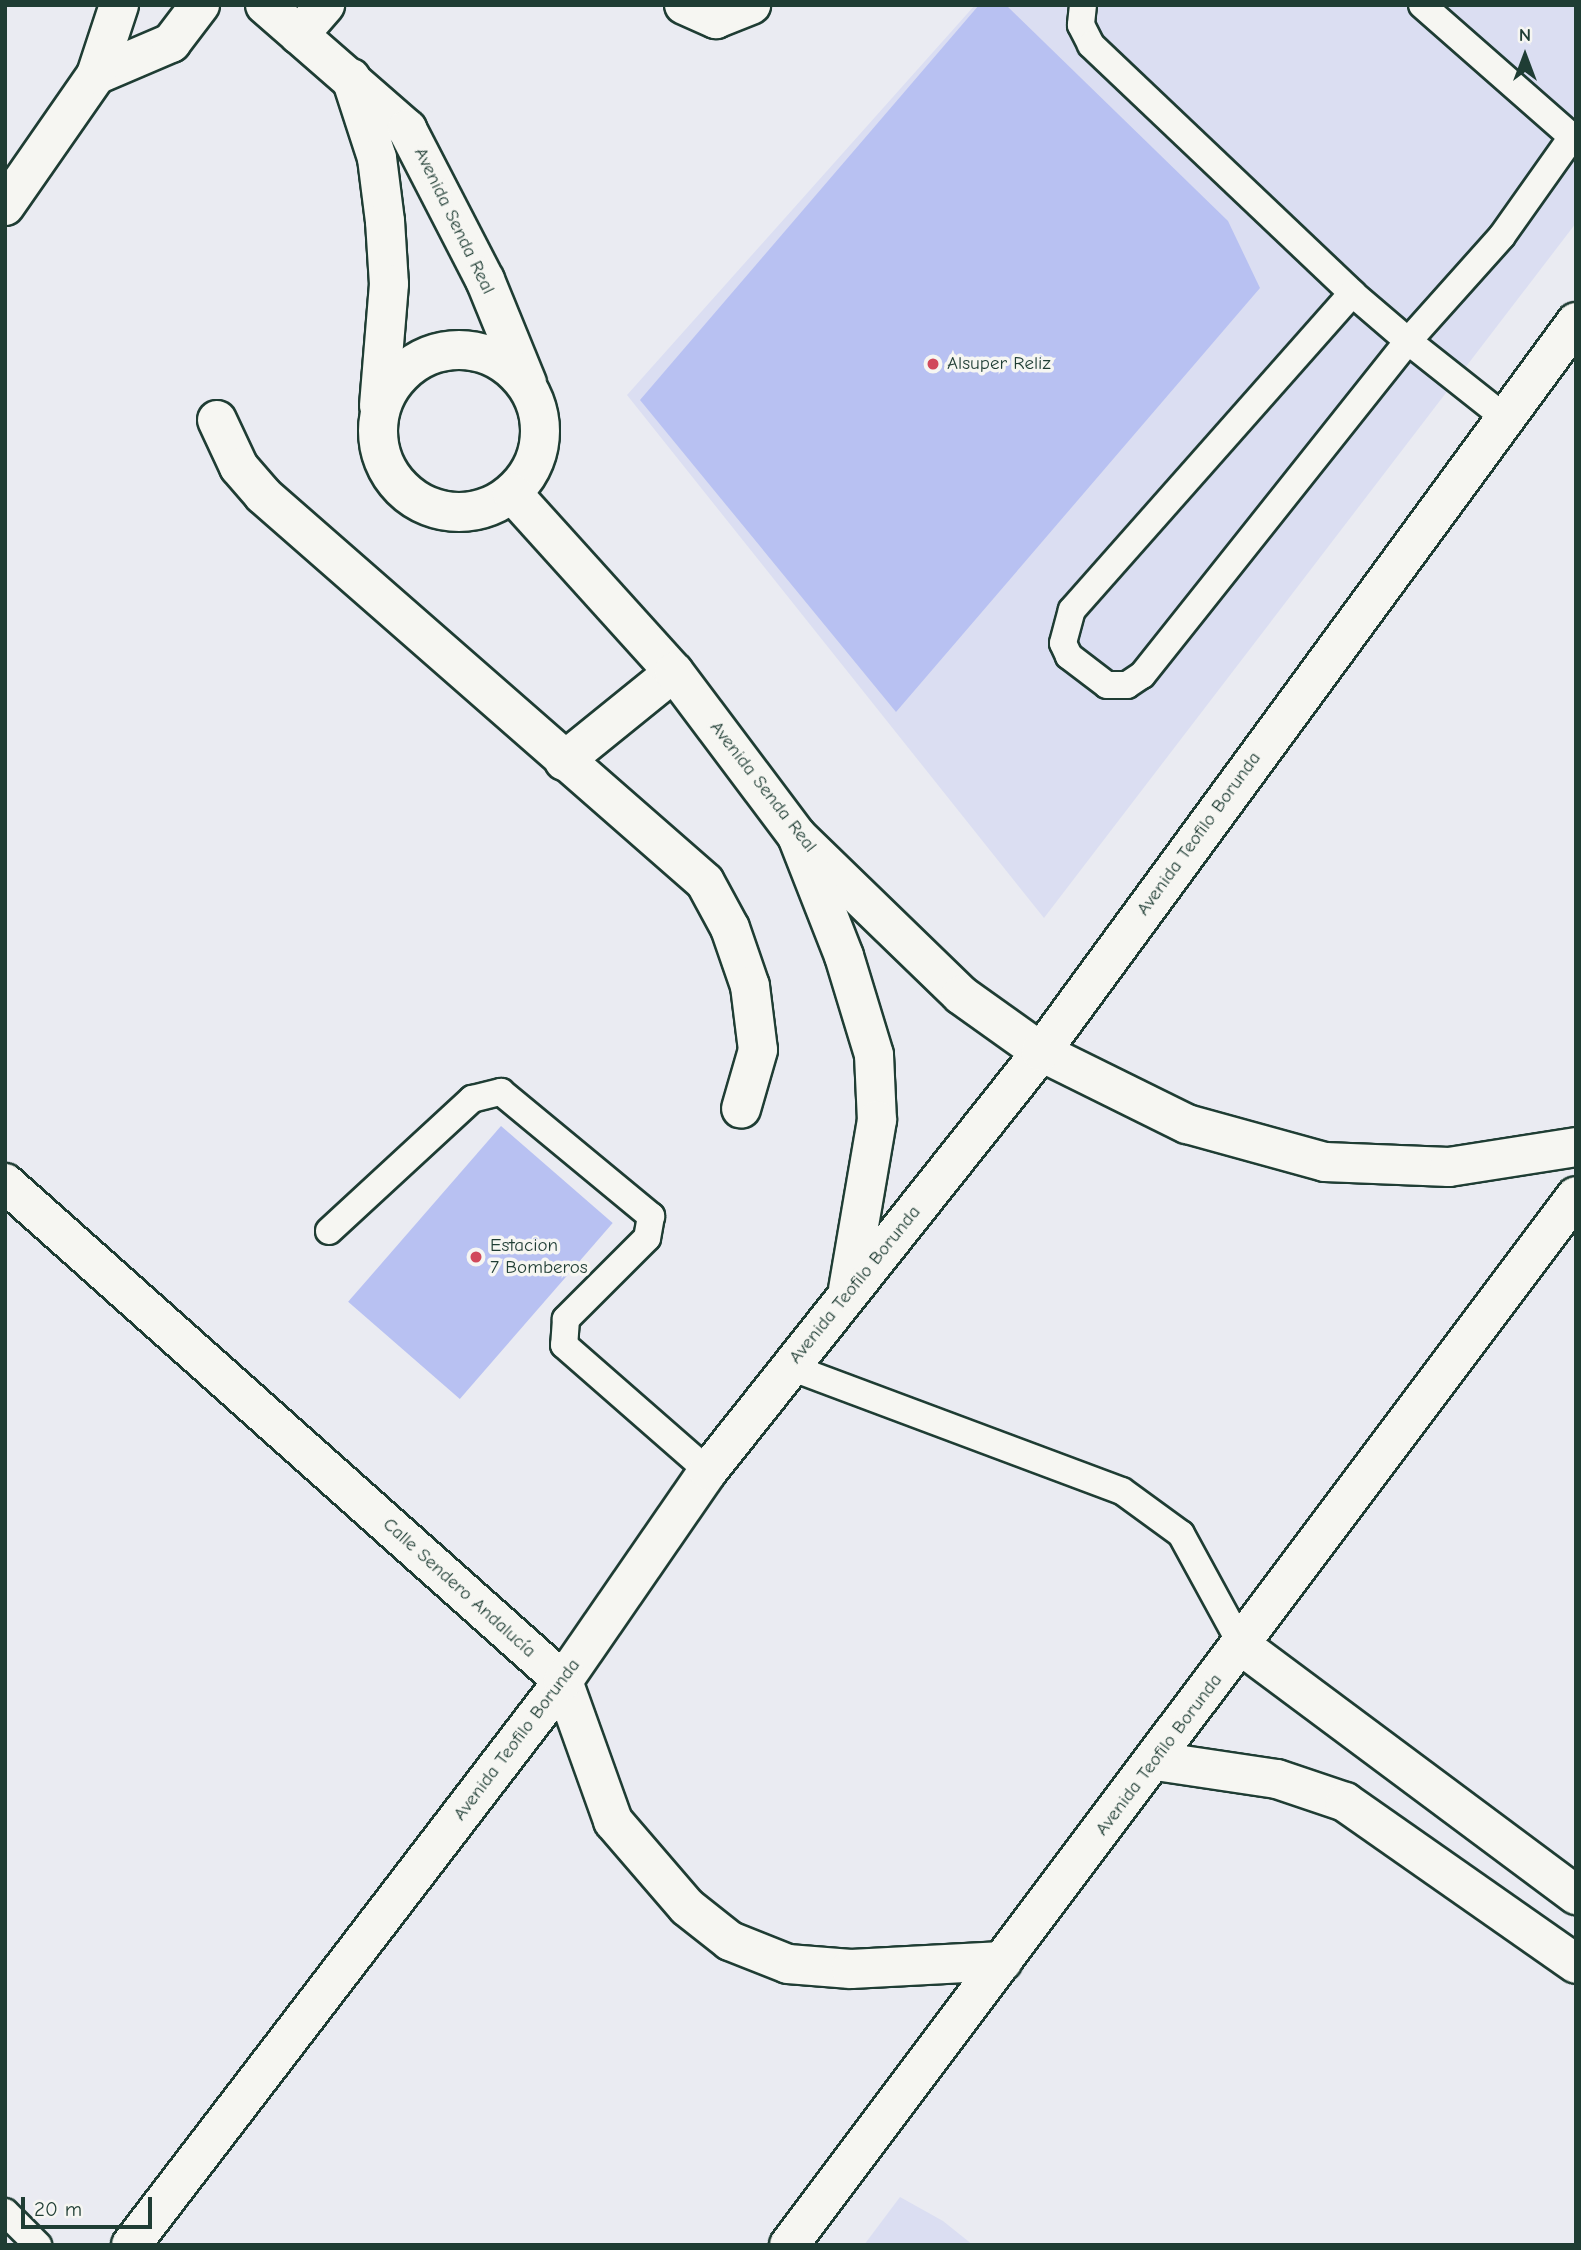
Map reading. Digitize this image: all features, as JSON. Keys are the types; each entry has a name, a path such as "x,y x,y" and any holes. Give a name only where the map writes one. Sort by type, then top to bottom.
{"street":[{"path":"5,206 96,75 118,5"},
{"path":"96,75 171,43 200,5"},
{"path":"299,35 325,5"},
{"path":"684,5 716,19 751,5"},
{"name":"Avenida Senda Real","path":"267,6 351,78 407,129 434,172 540,412 541,442 531,471 512,493 487,508 458,513 429,507 404,492 386,468 378,441 389,284 385,220 377,158 351,78"},
{"name":"Avenida Teofilo Borunda","path":"131,2245 563,1681 708,1471 1041,1052 1576,322"},
{"name":"Avenida Senda Real","path":"379,412 393,383 415,361 445,350 486,354 506,363 528,385"},
{"path":"217,419 239,467 263,495 705,883 730,928 750,986 758,1050 741,1109"},
{"name":"Avenida Senda Real","path":"512,493 674,672 797,836 941,978 1041,1052 1187,1125 1325,1162 1449,1167 1576,1147"},
{"path":"564,761 674,672"},
{"path":"797,836 844,956 874,1055 877,1120 847,1295"},
{"name":"Calle Sendero Andalucía","path":"5,1184 563,1681 613,1821 687,1908 730,1941 788,1964 851,1969 1003,1961"},
{"name":"Avenida Teofilo Borunda","path":"789,2245 1156,1761 1576,1196"},
{"path":"1242,1646 1576,1895"},
{"path":"1156,1761 1277,1779 1345,1802 1576,1964"}],"lane":[{"path":"1083,5 1081,25 1091,45 1352,293 1504,417"},
{"path":"1352,293 1072,610 1063,643 1069,656 1107,685 1127,685 1142,675 1408,341 1502,236 1574,134 1422,5"},
{"path":"330,1231 472,1099 501,1092 650,1216 647,1238 566,1319 564,1345 708,1471"},
{"path":"790,1367 1122,1491 1181,1534 1242,1646"},
{"path":"5,2212 31,2242"}],"shaded area":[{"path":"975,5 1576,5 1576,223 1044,918 627,395"},
{"path":"900,2197 943,2221 973,2245 864,2245"}],"building":[{"name":"Alsuper Reliz","path":"979,5 1006,5 1228,221 1260,288 896,712 640,400"},
{"name":"Estacion 7 Bomberos","path":"501,1126 613,1223 460,1399 348,1302"}],"place":[{"name":"Alsuper Reliz","path":"933,364"},
{"name":"Estacion 7 Bomberos","path":"476,1257"}]}
